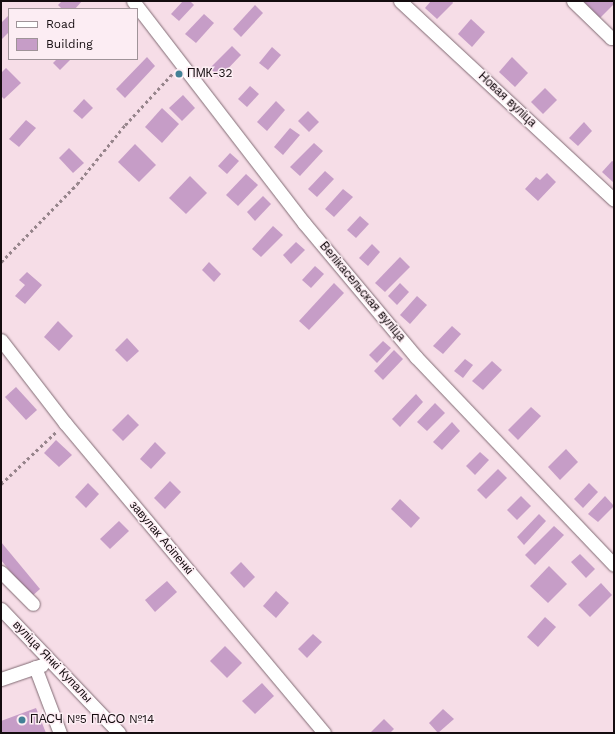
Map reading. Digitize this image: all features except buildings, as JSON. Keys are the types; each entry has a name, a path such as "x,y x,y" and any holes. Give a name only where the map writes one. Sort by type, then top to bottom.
{"street":[{"name":"Велікасельская вуліца","path":"133,1 304,223 416,357 614,565"},
{"name":"Новая вуліца","path":"400,1 614,200"},
{"path":"573,1 613,38"},
{"name":"завулак Асіпенкі","path":"1,340 65,423 324,733"},
{"path":"1,572 33,604"},
{"name":"вуліца Янкі Купалы","path":"1,609 54,661 119,733"},
{"path":"1,679 54,661"},
{"path":"35,667 60,733"}],"path":[{"path":"1,262 77,184 125,125 181,64"},
{"path":"1,484 65,423"}],"place":[{"name":"ПМК-32","path":"179,74"},
{"name":"ПАСЧ №5 ПАСО №14","path":"22,720"}]}
